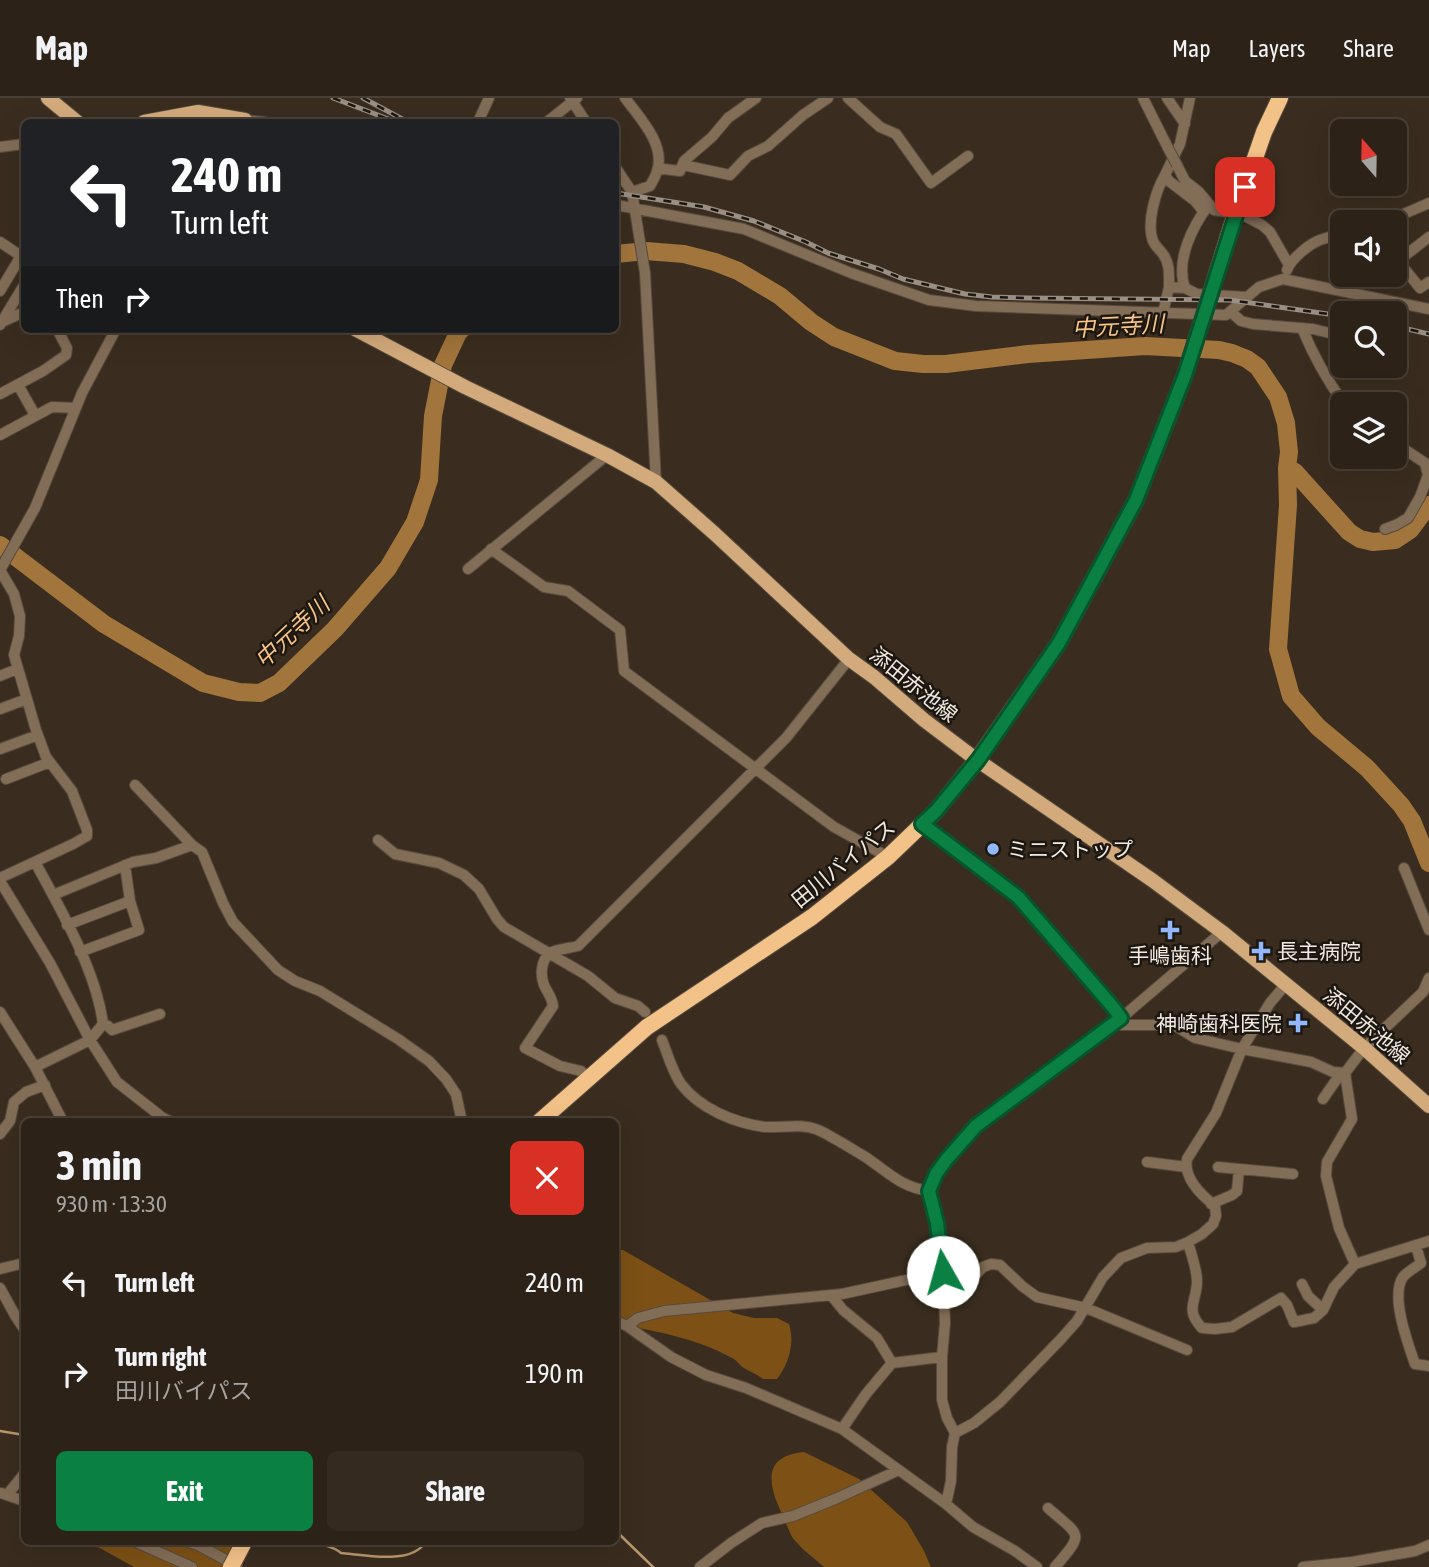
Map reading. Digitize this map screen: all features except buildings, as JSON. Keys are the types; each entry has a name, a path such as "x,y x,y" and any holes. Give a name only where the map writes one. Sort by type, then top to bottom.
{"highway":[{"name":"田川バイパス","path":"544,1118 647,1027 812,917 888,857 936,811 978,760 1059,643 1136,500 1185,375 1233,221 1264,132 1280,98"},
{"path":"231,1567 242,1545"}],"main road":[{"path":"48,98 72,119"},
{"path":"160,119 198,112 239,119"},
{"name":"添田赤池線","path":"362,333 656,482 849,659 924,720 1222,932 1364,1048 1429,1106"}],"street":[{"path":"479,119 488,98"},
{"path":"625,98 647,126 657,148 658,170 650,186 632,192"},
{"path":"658,170 680,171 684,162 712,137 728,118 756,98"},
{"path":"683,165 730,175 748,156 768,146 803,115 828,98"},
{"path":"848,98 880,127 896,134 931,183 968,156"},
{"path":"1143,98 1185,181 1199,192 1206,208"},
{"path":"1167,98 1185,124"},
{"path":"1163,313 1169,266 1165,256 1153,243 1150,229 1157,189 1180,144 1190,98"},
{"path":"550,119 573,99 584,119"},
{"path":"0,147 21,144"},
{"path":"619,172 632,192 645,273 656,482"},
{"path":"1166,175 1169,181 1206,208 1243,215 1262,225 1270,232 1289,265"},
{"path":"1407,212 1429,203"},
{"path":"619,206 744,229 851,273 929,300 975,306 1218,316 1231,312 1259,286 1283,279 1429,308"},
{"path":"1185,288 1182,279 1183,262 1189,239 1206,208"},
{"path":"1407,252 1429,237"},
{"path":"1283,279 1289,265 1311,245 1330,238"},
{"path":"0,243 21,256 1,289 20,299 1,323"},
{"path":"1407,269 1425,285 1421,296 1429,308"},
{"path":"1168,287 1185,288 1196,294 1245,297"},
{"path":"1231,312 1241,321 1253,324 1330,333"},
{"path":"1,323 21,313"},
{"path":"1302,328 1311,351 1336,392"},
{"path":"0,394 66,355 67,348 59,333"},
{"path":"115,333 82,393 35,508 2,567 20,616 14,655 38,735 46,757 72,791 88,836 0,880 50,963 90,1040 117,1082 163,1118"},
{"path":"18,385 35,415"},
{"path":"0,435 52,407 76,408"},
{"path":"1385,529 1408,518 1428,475 1425,463 1407,451"},
{"path":"468,569 607,455"},
{"path":"491,549 544,587 568,591 620,631 624,671 834,827 888,857"},
{"path":"589,1079 581,1071 560,1066 525,1048 554,1006 542,978 544,962 551,953 578,946 786,738 849,659"},
{"path":"0,676 17,669"},
{"path":"0,709 27,699"},
{"path":"0,749 38,735"},
{"path":"6,779 50,762"},
{"path":"135,785 192,845 202,852 233,922 278,970 295,981 320,991 429,1060 456,1094 458,1118"},
{"path":"922,824 1018,897 1112,1006 1117,1022"},
{"path":"378,840 395,854 439,863 464,875 479,889 504,927 588,976 615,998 638,1006 645,1012"},
{"path":"53,895 133,862 156,858 192,845"},
{"path":"35,862 80,952 100,1005 103,1024 90,1040 35,1066"},
{"path":"80,952 139,930 130,901 125,865"},
{"path":"1404,867 1425,907 1429,930"},
{"path":"67,925 130,901"},
{"path":"946,1504 955,1433 942,1400 945,1324 943,1272 937,1223 929,1191 936,1174 976,1126 1117,1022 1222,932"},
{"path":"1322,1099 1364,1048 1423,992 1429,978"},
{"path":"955,1433 974,1423 1000,1402 1069,1330 1086,1308 1103,1277 1121,1258 1147,1248 1176,1247 1202,1234 1213,1224 1216,1216 1214,1206 1191,1181 1185,1167 1187,1159 1216,1113 1242,1049 1270,1003 1286,984"},
{"path":"0,1012 35,1066 61,1118"},
{"path":"103,1024 112,1030 160,1014"},
{"path":"1117,1022 1174,1025 1195,1038 1311,1062 1333,1072 1343,1073"},
{"path":"662,1040 673,1071 682,1086 721,1115 738,1122 767,1127 806,1126 819,1130 894,1178 915,1189 929,1191"},
{"path":"1343,1073 1352,1119 1327,1162 1326,1176 1339,1228 1355,1265"},
{"path":"0,1134 10,1121 14,1102 26,1093 45,1085"},
{"path":"1147,1162 1185,1167"},
{"path":"1218,1167 1293,1174"},
{"path":"1211,1204 1237,1191 1239,1169"},
{"path":"1188,1242 1197,1280 1191,1309 1195,1321 1202,1328 1215,1329 1232,1327 1281,1298 1294,1322 1314,1318 1323,1310 1334,1287 1355,1265 1429,1241"},
{"path":"1416,1246 1421,1263 1402,1278 1398,1299 1405,1335 1415,1364 1429,1366"},
{"path":"944,1306 983,1267 990,1264 1000,1265 1037,1297 1086,1308 1187,1350"},
{"path":"0,1269 21,1265"},
{"path":"621,1323 664,1311 831,1295 943,1272"},
{"path":"1302,1284 1308,1296 1323,1310"},
{"path":"0,1288 21,1324"},
{"path":"831,1295 843,1310 877,1338 892,1363"},
{"path":"621,1323 671,1357 706,1375 746,1388 842,1429 946,1504 973,1527 1037,1567"},
{"path":"842,1429 892,1363 942,1357"},
{"path":"701,1567 762,1523 793,1516 899,1470"},
{"path":"21,1477 3,1494 21,1500"},
{"path":"1048,1508 1075,1532 1077,1539 1055,1567"},
{"path":"143,1545 192,1567"},
{"path":"198,1545 240,1567"},
{"path":"1303,1567 1352,1565 1415,1551 1429,1545"}],"shaded area":[{"path":"619,1250 733,1313 754,1318 777,1318 789,1324 790,1353 777,1379 763,1379 718,1351 661,1333 619,1325"},
{"path":"804,1452 859,1479 907,1522 931,1567 824,1567 803,1549 791,1534 776,1501 772,1472 782,1459"},
{"path":"94,1545 243,1545 243,1567 134,1567"}],"waterway":[{"name":"中元寺川","path":"619,254 646,251 684,254 715,262 738,271 780,296 834,337 895,361 946,364 1028,354 1145,346 1219,350 1247,359 1258,367 1278,397 1286,423 1289,452 1278,649 1291,696 1318,727 1367,768 1401,805 1412,821 1429,863"},
{"name":"中元寺川","path":"0,545 104,624 203,683 239,692 260,693 279,683 335,629 388,568 415,522 429,480 433,416 443,365 458,333"},
{"path":"1287,468 1295,472 1349,532 1360,539 1373,542 1395,540 1410,530 1429,505"},
{"path":"0,1431 21,1434"},
{"path":"619,1534 653,1567"},
{"path":"325,1545 341,1553 387,1557 410,1554 422,1545"}],"railway":[{"path":"333,98 388,119"},
{"path":"363,98 402,119"},
{"path":"619,193 704,207 754,221 828,253 903,279 965,294 1027,298 1230,300 1330,314"},
{"path":"1407,329 1429,334"}],"place":[{"name":"ミニストップ","path":"993,849"},
{"name":"手嶋歯科","path":"1170,930"},
{"name":"長主病院","path":"1261,951"},
{"name":"神崎歯科医院","path":"1298,1023"}],"route":[{"path":"943,1272 937,1223 929,1191 936,1174 976,1126 1121,1018 1018,897 922,824 978,760 1059,643 1136,500 1185,375 1245,187"}]}
